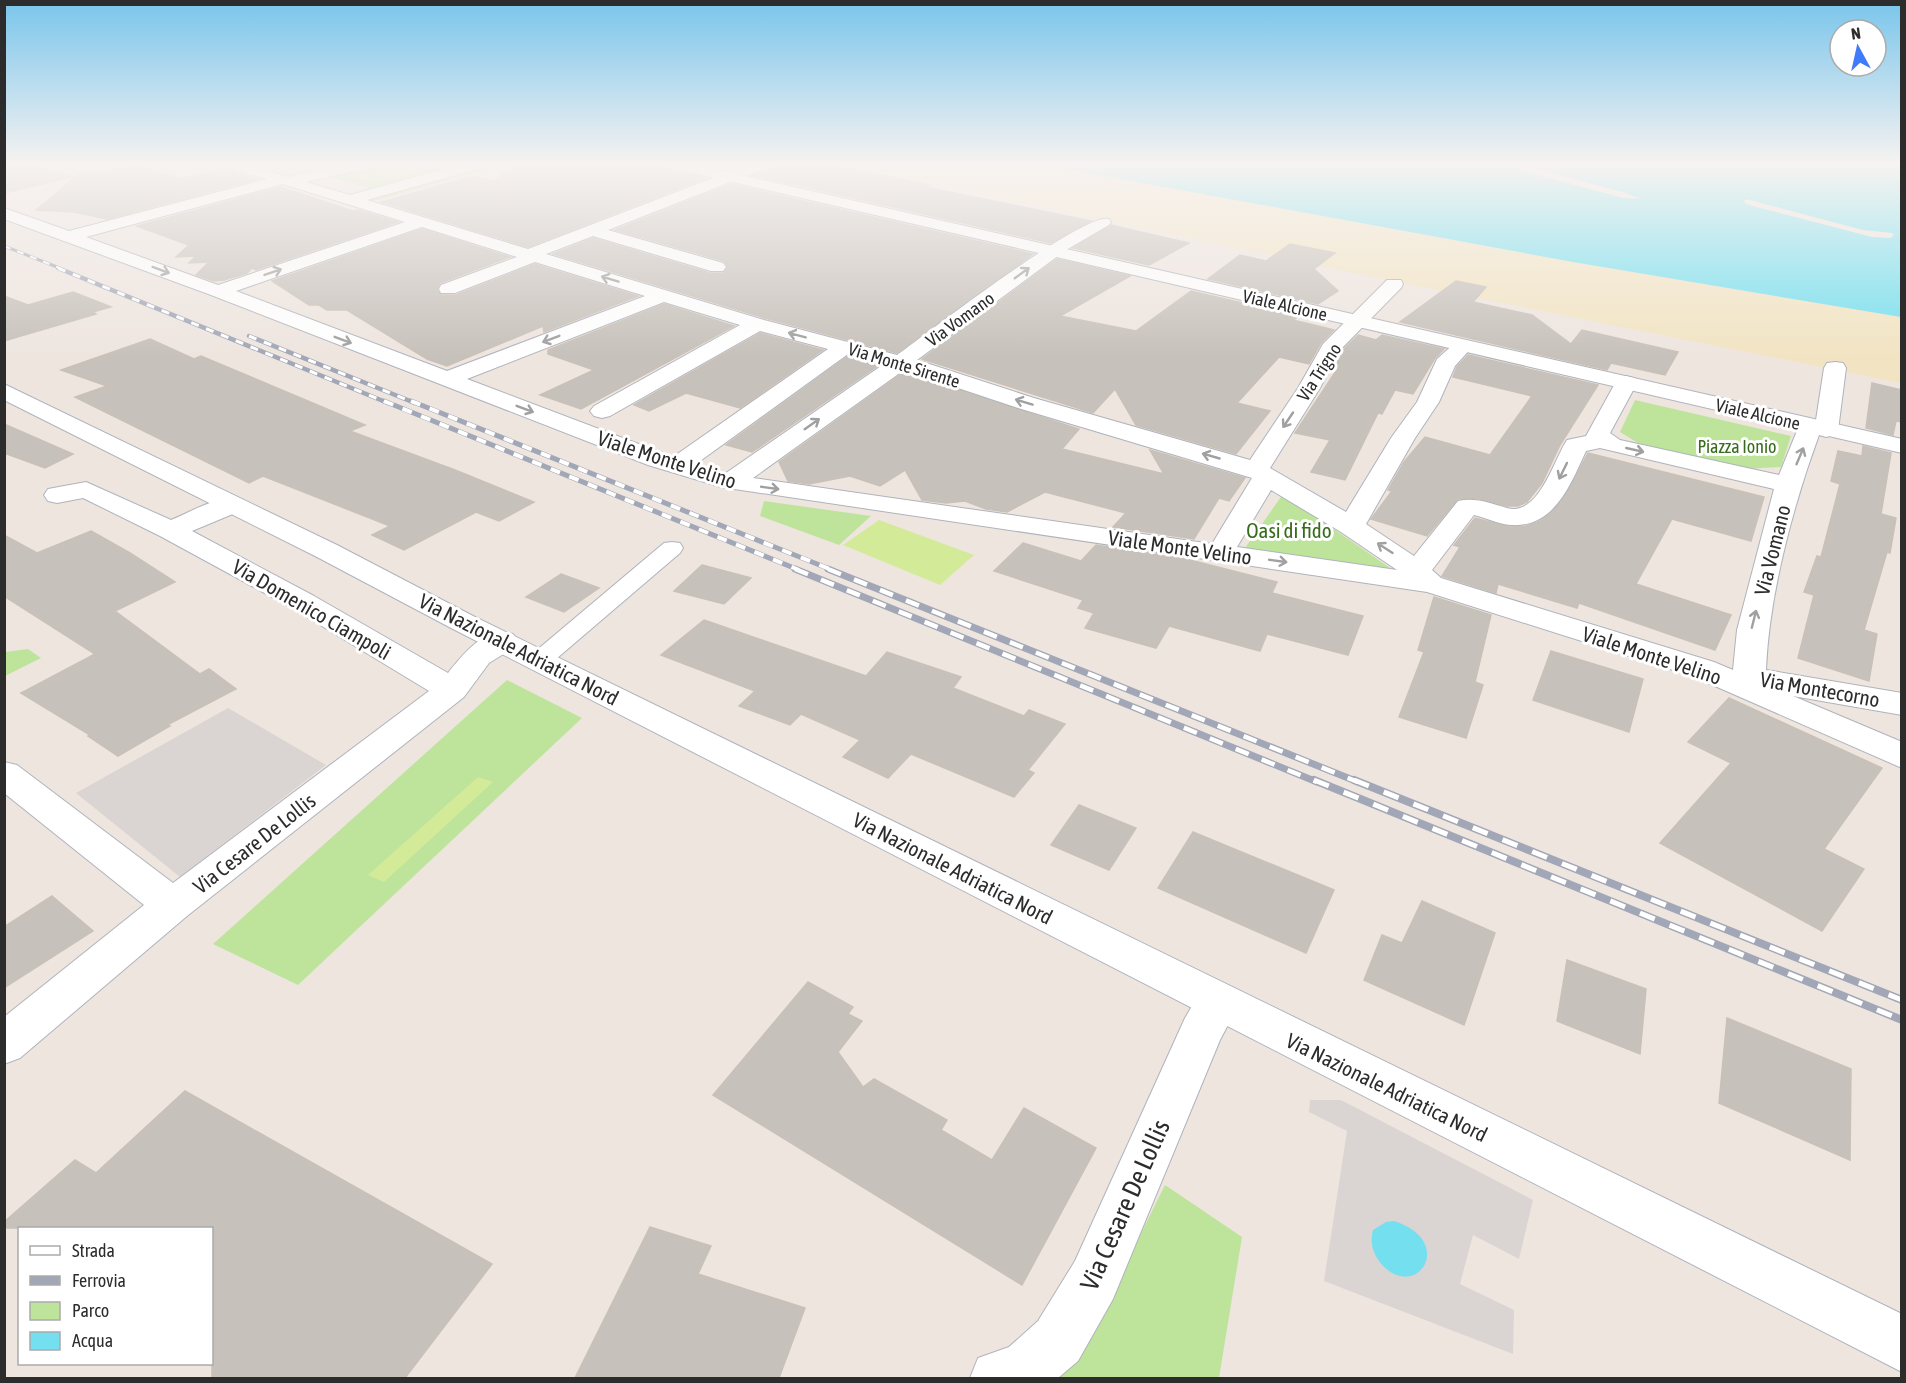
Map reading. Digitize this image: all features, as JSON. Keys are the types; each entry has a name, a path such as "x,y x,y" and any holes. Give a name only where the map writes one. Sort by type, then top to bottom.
{"street":[{"name":"Viale Monte Velino","path":"42,228 218,291 677,466 730,482 1220,553 1424,578 1703,669 1899,755"},
{"path":"66,237 103,228"},
{"path":"218,291 406,228"},
{"name":"Via Monte Sirente","path":"441,228 757,324 901,362 1026,403 1261,472 1351,526 1424,578"},
{"path":"448,289 597,228"},
{"name":"Viale Alcione","path":"947,228 1902,446"},
{"name":"Via Vomano","path":"730,482 1052,252 1094,228"},
{"path":"591,230 717,267"},
{"name":"Via Trigno","path":"1220,553 1261,472 1330,348 1394,284"},
{"path":"447,379 664,295"},
{"path":"602,411 757,324"},
{"path":"1351,526 1403,438 1428,402 1445,364 1463,346"},
{"path":"677,466 845,347"},
{"name":"Via Vomano","path":"1749,677 1752,630 1788,485 1819,428 1835,368"},
{"path":"1626,383 1597,435 1612,445 1788,485"},
{"name":"Via Nazionale Adriatica Nord","path":"7,395 327,551 1218,1002 1902,1344"},
{"path":"1424,578 1467,507 1513,517 1534,513 1551,496 1576,445 1605,440"},
{"name":"Via Domenico Ciampoli","path":"57,495 86,490 170,530 303,602 452,690"},
{"path":"170,530 231,505"},
{"path":"522,651 672,548"},
{"name":"Via Cesare De Lollis","path":"4,1044 173,905 452,690 522,651"},
{"name":"Via Montecorno","path":"1703,669 1899,703"},
{"path":"1899,703 1876,714 1874,727 1899,755"},
{"path":"4,774 173,905"},
{"name":"Via Cesare De Lollis","path":"998,1378 1023,1372 1058,1341 1076,1311 1094,1280 1201,1032 1218,1002"}],"green space":[{"name":"Piazza Ionio","path":"1635,400 1791,436 1781,467 1744,469 1638,443 1620,432"},
{"name":"Oasi di fido","path":"1283,494 1393,570 1245,548"},
{"path":"764,501 871,516 839,545 760,516"},
{"path":"879,520 974,555 940,585 843,545"},
{"path":"28,649 41,658 5,676 5,652"},
{"path":"507,680 582,718 298,985 213,944"},
{"path":"478,777 493,782 384,882 368,875"},
{"path":"1165,1185 1242,1237 1219,1378 1056,1378 1079,1358"}],"sand":[{"path":"1139,228 1385,228 1573,262 1901,317 1901,383 1397,282"}],"shaded area":[{"path":"228,708 326,765 180,877 76,793"},
{"path":"1310,1100 1341,1100 1533,1200 1519,1259 1473,1235 1460,1284 1514,1310 1513,1354 1324,1281 1347,1131 1309,1112"}],"water":[{"path":"1385,228 1901,228 1901,317 1573,262"},
{"path":"1394,1221 1413,1231 1424,1242 1427,1255 1424,1266 1416,1274 1405,1277 1392,1273 1375,1254 1372,1246 1373,1230 1386,1222"}],"pier":[{"path":"1836,228 1854,228 1894,235 1890,238 1872,237"}],"building":[{"path":"141,228 382,228 256,270 252,268 247,273 214,281 196,275 209,262 189,263 196,256 176,257 189,245"},
{"path":"465,228 578,228 528,247"},
{"path":"621,228 919,228 1033,254 897,353 765,318 553,254 593,238 710,273 723,273 728,267 724,261 615,230"},
{"path":"983,228 1079,228 1051,243"},
{"path":"1107,228 1122,228 1189,243 1149,265 1073,248"},
{"path":"422,229 510,257 440,283 437,290 441,295 456,295 535,264 638,296 544,332 543,326 447,366 427,359 347,310 327,310 319,305 309,305 272,281"},
{"path":"1290,244 1335,253 1314,269 1338,291 1318,304 1208,279 1240,255 1266,261"},
{"path":"1057,259 1130,276 1060,316 1136,331 1191,291 1299,316 1293,320 1334,330 1321,343 1309,364 1279,357 1237,403 1270,411 1236,454 1136,425 1115,389 1093,413 922,359"},
{"path":"1456,281 1486,287 1473,302 1532,315 1571,344 1582,330 1678,352 1665,375 1611,363 1607,370 1400,322"},
{"path":"73,292 111,307 93,312 96,314 4,341 4,296 28,305"},
{"path":"664,304 734,326 581,409 540,395 594,370 548,354 548,350"},
{"path":"760,333 823,350 740,408 686,393 649,411 634,405"},
{"path":"1358,335 1376,340 1382,335 1444,349 1435,358 1413,394 1395,390 1382,414 1378,413 1345,480 1311,472 1330,440 1295,433 1336,371 1332,370 1341,352"},
{"path":"150,339 194,359 201,356 365,425 350,431 534,502 499,521 476,512 404,550 372,535 390,526 263,476 249,483 75,397 107,386 61,370"},
{"path":"1468,355 1598,385 1560,445 1542,483 1527,502 1518,506 1507,506 1477,498 1458,499 1427,536 1371,519 1392,491 1388,490 1404,462 1425,437 1490,455 1532,396 1453,377 1457,367"},
{"path":"848,356 879,365 752,452 726,445"},
{"path":"904,372 1079,429 1062,449 1164,474 1150,450 1245,478 1229,501 1219,498 1194,539 1113,527 1126,513 1045,492 1007,512 986,509 965,501 946,503 922,500 905,470 880,486 850,476 809,484 788,481 779,462"},
{"path":"1872,383 1902,390 1902,422 1896,421 1893,435 1866,428"},
{"path":"4,424 73,454 45,468 4,453"},
{"path":"1863,446 1891,453 1881,514 1896,518 1890,553 1887,552 1864,630 1877,634 1869,681 1798,658 1814,595 1804,592 1817,556 1821,557 1840,484 1831,481 1838,451 1862,456"},
{"path":"1588,453 1764,497 1751,541 1672,519 1636,584 1731,615 1715,650 1579,603 1577,608 1498,584 1496,593 1442,576 1460,547 1454,545 1475,518 1511,527 1526,526 1540,521 1561,502"},
{"path":"91,531 175,582 115,611 200,674 209,669 236,689 167,725 170,726 118,756 88,736 90,735 21,693 95,654 4,596 4,535 37,553"},
{"path":"1023,543 1081,561 1096,545 1182,558 1277,582 1272,593 1363,616 1348,655 1267,634 1260,651 1169,626 1156,648 1085,628 1094,613 1078,608 1083,600 994,571"},
{"path":"702,565 751,578 724,604 674,591"},
{"path":"561,574 599,588 564,612 526,597"},
{"path":"1434,597 1491,615 1475,682 1483,685 1466,738 1399,717 1424,652 1418,650"},
{"path":"704,620 866,676 887,652 961,677 953,688 1024,716 1029,710 1065,724 1028,770 1034,773 1014,797 911,754 888,778 843,757 860,740 801,714 790,725 739,706 755,691 661,655"},
{"path":"1551,651 1643,679 1629,732 1533,700"},
{"path":"1729,698 1882,768 1824,849 1864,869 1822,931 1660,843 1731,763 1688,742"},
{"path":"1079,805 1136,828 1109,870 1051,845"},
{"path":"1193,832 1334,890 1306,953 1158,888"},
{"path":"52,896 93,931 4,988 4,927"},
{"path":"1422,901 1495,933 1464,1025 1364,980 1382,935 1402,943"},
{"path":"1567,960 1646,989 1640,1054 1557,1021"},
{"path":"808,982 853,1007 848,1014 862,1021 838,1052 863,1087 874,1079 947,1120 941,1130 992,1160 1024,1108 1096,1148 1022,1285 713,1095"},
{"path":"1727,1018 1851,1069 1850,1160 1719,1103"},
{"path":"185,1091 492,1264 405,1378 212,1378 213,1227 4,1228 4,1222 75,1160 96,1173"},
{"path":"650,1227 711,1246 698,1274 805,1308 779,1378 575,1378"}],"railway":[{"path":"4,246 62,269"},
{"path":"58,268 388,403"},
{"path":"249,336 415,403"},
{"path":"384,401 799,570"},
{"path":"411,401 832,570"},
{"path":"795,569 1317,782"},
{"path":"828,569 1358,782"},
{"path":"1314,780 1902,1020"},
{"path":"1354,780 1902,1000"}]}
